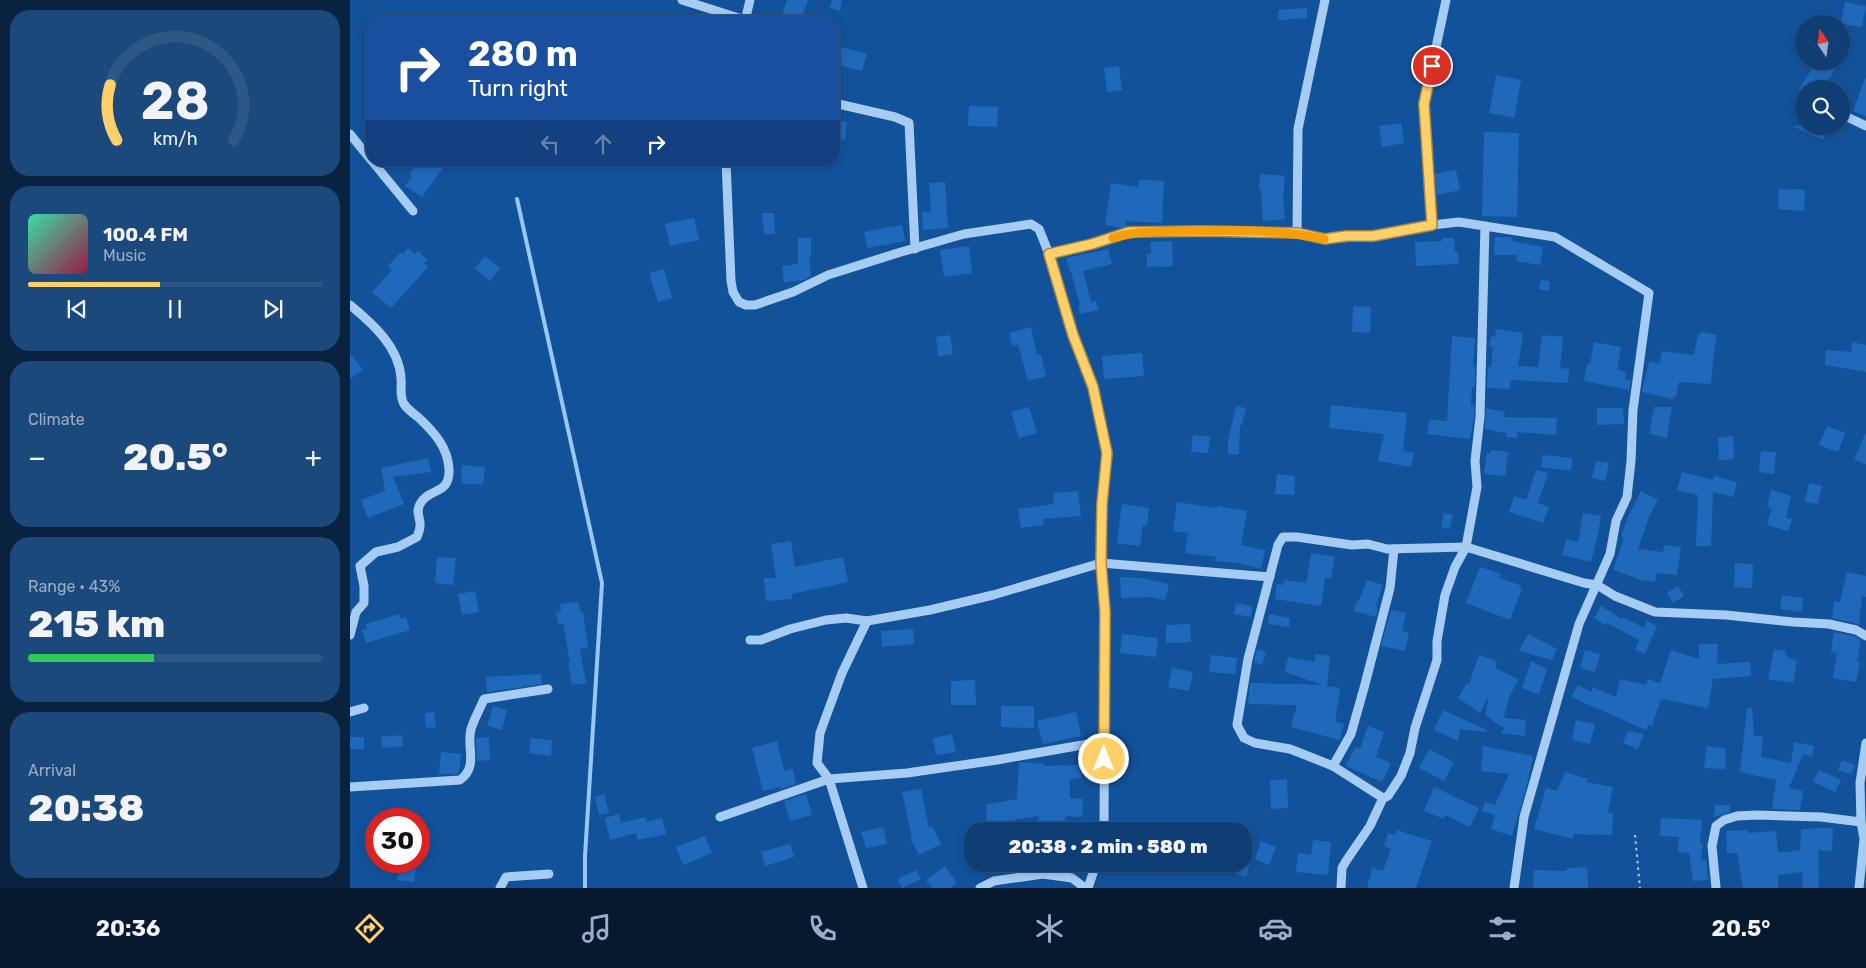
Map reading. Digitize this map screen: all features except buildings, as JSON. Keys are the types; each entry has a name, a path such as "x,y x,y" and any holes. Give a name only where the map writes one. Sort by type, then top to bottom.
{"street":[{"path":"682,0 727,15"},
{"path":"746,15 750,0"},
{"path":"1297,233 1298,129 1325,0"},
{"path":"1432,225 1424,104 1446,0"},
{"path":"840,105 895,117 909,123 915,248"},
{"path":"1850,118 1866,126"},
{"path":"350,134 365,152"},
{"path":"377,167 414,212"},
{"path":"726,167 731,281 739,302 746,305 755,305 793,292 828,275 964,234 1031,224 1039,229 1049,254 1073,335 1093,387 1107,453 1102,504 1101,563 1105,612 1104,822"},
{"path":"1049,254 1092,244 1129,232 1297,233 1325,239 1346,236 1373,236 1459,222 1554,236 1649,293 1633,410 1631,461 1627,497 1616,520 1610,554 1579,624 1524,817 1514,888"},
{"path":"1341,888 1342,868 1370,826 1383,798 1388,796 1401,776 1410,754 1415,728 1437,660 1436,641 1443,601 1454,567 1466,547 1477,487 1475,461 1480,417 1485,226"},
{"path":"350,305 366,317 394,350 401,378 400,392 404,405 440,440 446,453 449,468 448,480 444,488 421,502 417,512 421,525 417,537 398,547 376,552 360,566 364,586 364,603 356,612 350,635"},
{"path":"1383,798 1333,766 1290,749 1255,743 1244,738 1237,725 1248,659 1278,545 1283,537 1298,537 1352,545 1368,544 1387,550 1466,547 1584,583 1597,585 1616,596 1655,612 1726,615 1829,624 1856,630 1866,636"},
{"path":"1333,766 1351,734 1364,688 1390,588 1394,549"},
{"path":"750,640 761,640 790,629 826,620 846,618 867,620 930,610 993,595 1101,563 1270,577"},
{"path":"863,888 829,779 817,763 820,733 842,673 867,620"},
{"path":"350,787 460,780 467,775 471,762 471,730 484,700 548,689"},
{"path":"350,712 364,708"},
{"path":"720,817 829,779 907,773 997,760 1104,741"},
{"path":"1859,888 1865,840 1861,822 1860,783 1866,743"},
{"path":"1716,888 1712,846 1716,826 1724,820 1737,816 1783,816 1821,817 1861,822"},
{"path":"980,888 994,881 1043,874 1072,878 1086,888 1093,872"},
{"path":"500,888 506,877 549,874"}],"path":[{"path":"1635,835 1640,888"}],"waterway":[{"path":"517,199 602,583 585,856 585,888"}],"slow traffic":[{"path":"1113,238 1129,232 1204,231 1297,233 1324,239"}],"route":[{"path":"1104,759 1105,612 1101,563 1102,504 1107,473 1107,453 1093,387 1073,335 1049,254 1092,244 1129,232 1297,233 1325,239 1346,236 1373,236 1432,225 1424,104 1432,66"}]}
